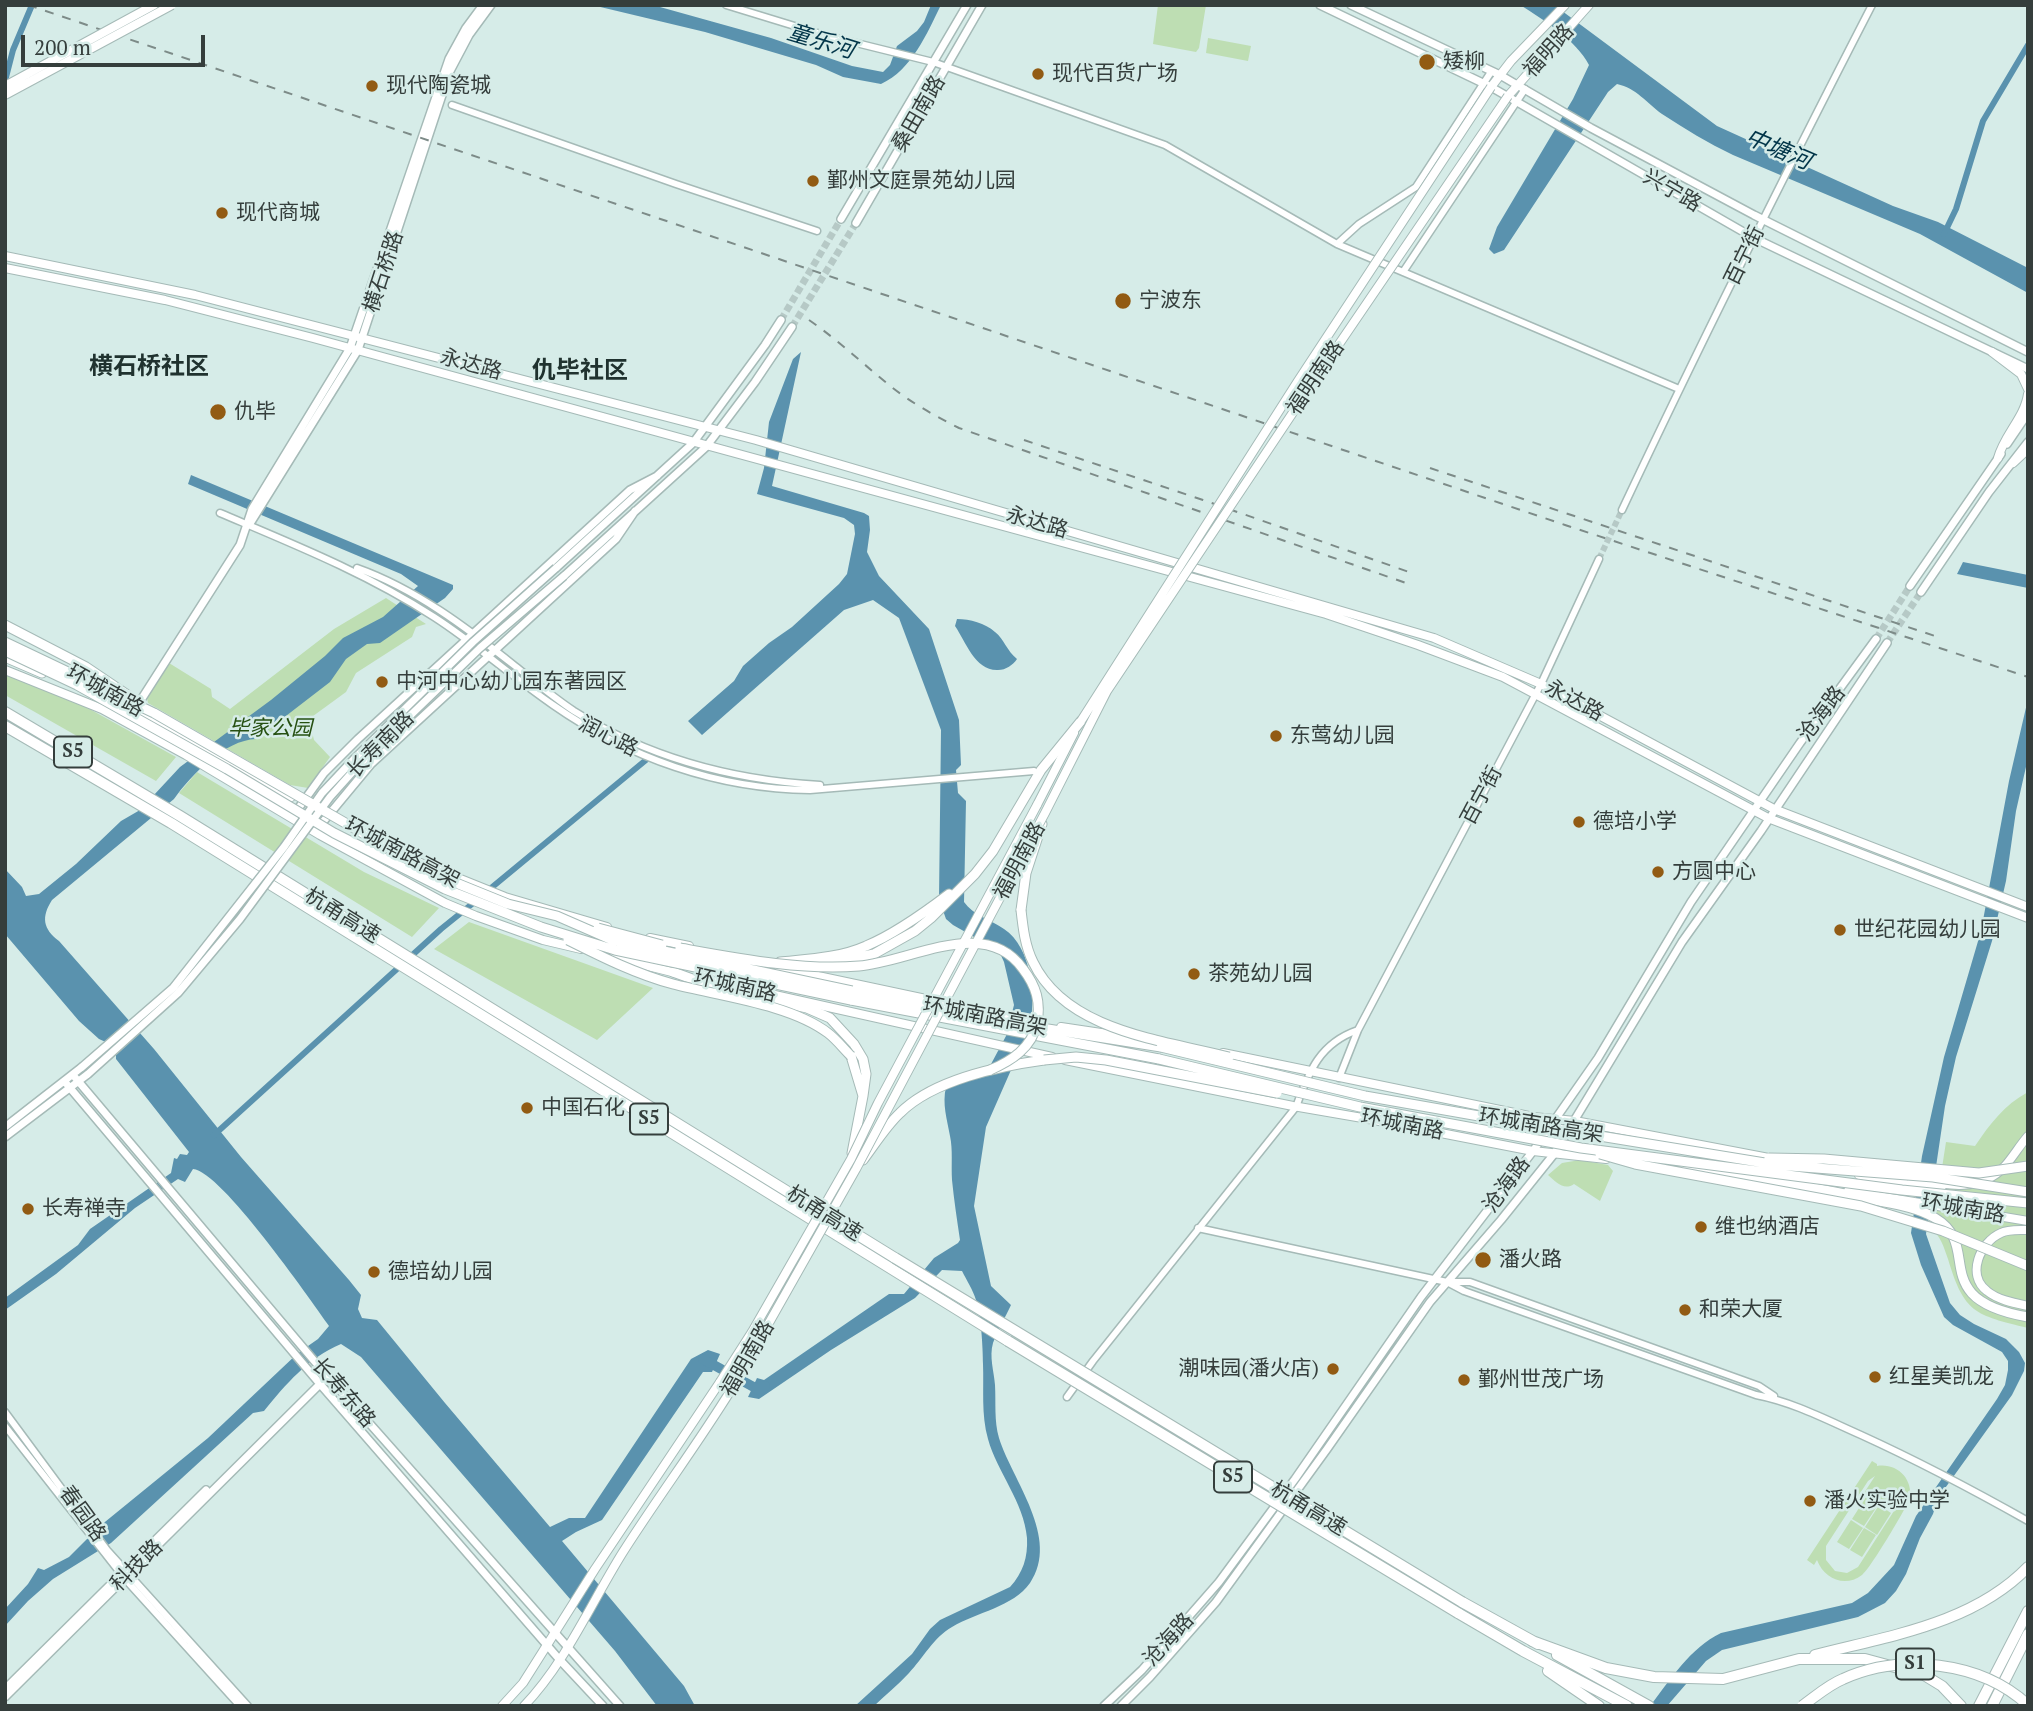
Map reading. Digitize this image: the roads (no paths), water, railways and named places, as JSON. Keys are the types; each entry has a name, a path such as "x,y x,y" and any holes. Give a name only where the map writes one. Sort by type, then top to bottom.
{"highway":[{"path":"5,625 86,667 154,713"},
{"name":"环城南路高架","path":"5,640 154,713 434,874 508,904 557,916 612,940 1004,1023 1161,1047 1365,1096 1736,1155 1777,1164 1933,1177 2028,1192"},
{"name":"环城南路高架","path":"5,651 77,685 228,769 334,833 445,889 541,927 615,950 851,1000 1159,1059 1360,1107 1581,1148 2028,1205"},
{"path":"5,657 77,685"},
{"name":"杭甬高速","path":"5,712 176,820 418,963 891,1262 1462,1602 1648,1706"},
{"path":"816,966 874,954 897,942 931,918 975,874 993,851 1041,770 1081,721"},
{"name":"杭甬高速","path":"5,726 140,798"},
{"path":"1045,813 1026,873 1021,910 1023,935 1032,961 1044,981 1060,997 1089,1019 1125,1031 1256,1064 1365,1096"},
{"name":"杭甬高速","path":"176,820 411,972 891,1262 1523,1651 1627,1706"},
{"path":"760,964 826,957 867,946 928,910 975,874"},
{"path":"557,916 674,948 816,966 860,966 971,941 999,948 1019,963 1031,979 1040,1008 1036,1030 1026,1046 1016,1057 990,1070 934,1090 912,1104 900,1113 856,1169"},
{"path":"541,927 624,968 800,1017 828,1033 851,1056 863,1096"},
{"path":"673,972 717,988 807,1008 830,1018 854,1044 863,1059 866,1074 851,1159"},
{"path":"990,1070 1076,1057 1360,1107"},
{"path":"1581,1148 1635,1164 1861,1206 1943,1231 2028,1266"},
{"path":"1736,1155 1824,1159 1979,1173 2028,1166"},
{"path":"1737,1174 1910,1204 1934,1217 1952,1233 1961,1276 1967,1289 1981,1303 1996,1310 2028,1317"},
{"path":"1532,1641 1606,1668 1654,1676 1723,1679 1938,1623 1991,1596 2028,1567"},
{"path":"1979,1706 2028,1611"},
{"path":"1992,1706 2028,1634"},
{"path":"1523,1651 1599,1706"},
{"path":"1799,1659 1865,1660 1924,1675 1942,1686 1961,1706"},
{"name":"S1","path":"1802,1706 1842,1679 1877,1668 1918,1664 1948,1667 1982,1677 2005,1686 2028,1705"}],"main road":[{"path":"5,86 154,5"},
{"path":"5,95 172,5"},
{"name":"横石桥路","path":"359,336 449,60 466,28 483,5"},
{"name":"横石桥路","path":"139,703 234,556 252,509 354,349 450,71 469,35 491,5"},
{"name":"桑田南路","path":"841,219 967,5"},
{"name":"桑田南路","path":"856,223 982,5"},
{"name":"兴宁路","path":"1320,5 1486,85 1754,238 2028,369"},
{"name":"兴宁路","path":"1352,5 1500,75 1591,128 1763,220 2028,352"},
{"name":"福明路","path":"1486,85 1500,75 1565,5"},
{"name":"福明路","path":"1512,99 1553,45 1587,8"},
{"name":"福明南路","path":"502,1706 523,1683 548,1646 592,1574 752,1332 851,1159 878,1103 1081,721 1486,85"},
{"name":"福明南路","path":"524,1706 567,1648 603,1586 731,1390 856,1169 1107,691 1318,375 1512,99"},
{"name":"永达路","path":"5,256 170,289 756,440 1420,634 1541,684 1774,809 2028,907"},
{"name":"永达路","path":"5,268 164,300 354,349 1326,614 1503,677 1754,812 2028,918"},
{"name":"长寿南路","path":"76,1078 82,1067 173,988 323,793 355,758 473,642 693,443 781,320"},
{"name":"长寿南路","path":"5,1137 76,1078 88,1074 178,993 240,919 330,797 356,768 480,648 706,447 792,327"},
{"path":"1992,352 2021,374 2028,391 2024,407 2002,443 1998,458"},
{"path":"1910,586 2028,413"},
{"path":"1922,592 1989,492 2028,442"},
{"path":"2013,463 2028,449"},
{"path":"635,511 616,539 371,764 314,832 292,818 324,773 466,638 630,489 657,477"},
{"name":"沧海路","path":"1104,1706 1142,1670 1219,1582 1295,1479 1335,1419 1598,1058 1691,902 1876,639"},
{"name":"环城南路","path":"5,640 139,709 201,748 302,802"},
{"name":"沧海路","path":"1121,1706 1216,1602 1430,1302 1554,1154 1682,942 1886,643"},
{"name":"环城南路","path":"5,670 102,709 292,818"},
{"path":"302,802 327,816"},
{"name":"环城南路","path":"327,816 388,850 505,897 622,932 760,964 1004,1017 1193,1047 1736,1155 1913,1182 2028,1205"},
{"name":"环城南路","path":"314,832 445,903 476,916 543,940 673,972 1029,1052 1296,1107 1374,1119 1532,1151 1737,1174"},
{"name":"长寿东路","path":"76,1078 316,1363 620,1706"},
{"name":"长寿南路","path":"5,1127 67,1085"},
{"name":"长寿东路","path":"67,1085 320,1384 603,1706"},
{"path":"1913,1182 1972,1185 1994,1176 2007,1165 2028,1136"},
{"name":"环城南路","path":"1910,1204 2028,1221"},
{"path":"2028,1230 2001,1233 1984,1245 1978,1258 1980,1283 1996,1297 2028,1306"},
{"name":"科技路","path":"5,1697 262,1436 269,1434 328,1376"},
{"name":"科技路","path":"5,1689 125,1574"}],"street":[{"path":"726,5 824,35 933,62 1165,145 1337,244 1679,389"},
{"name":"百宁街","path":"1622,510 1778,188 1872,5"},
{"path":"1337,244 1359,224 1416,187 1486,85 1491,72"},
{"path":"1403,272 1512,99"},
{"path":"452,105 817,231"},
{"name":"润心路","path":"220,513 335,562 388,581 466,628 573,710 642,746 692,765 748,778 839,787"},
{"name":"百宁街","path":"1339,1078 1358,1030 1541,684 1599,559"},
{"name":"润心路","path":"335,562 382,586 466,638 570,716 622,746 709,778 779,790 1034,771"},
{"path":"1068,1397 1198,1228 1296,1107 1309,1072 1335,1040 1358,1030"},
{"path":"1198,1228 1437,1278 1488,1300 1756,1395 1777,1399 1842,1426 1945,1475 2028,1521"},
{"name":"春园路","path":"5,1412 89,1531"},
{"name":"春园路","path":"5,1426 125,1574 240,1706"},
{"name":"春园路","path":"125,1574 248,1706"}],"water":[{"path":"592,5 660,7 771,38 852,66 883,72 890,65 897,46 924,22 931,5 941,5 910,60 892,78 881,84 843,77 816,65 705,32"},
{"path":"1520,5 1554,5 1717,126 1893,206 1938,222 2028,268 2028,293 1920,234 1733,155 1662,114 1636,92 1617,84 1608,92 1504,250 1494,254 1489,249 1497,227 1573,99 1589,65 1568,39"},
{"path":"801,352 772,486 869,516 867,552 879,576 929,629 959,720 961,765 956,770 958,793 966,801 964,902 1013,937 1026,961 1032,989 1029,1029 986,1127 974,1206 991,1286 1011,1305 992,1348 996,1425 1005,1454 1037,1528 1040,1547 1038,1566 1030,1583 1014,1598 946,1631 905,1677 874,1706 855,1706 912,1654 940,1620 1010,1587 1021,1570 1027,1552 1021,1512 992,1451 986,1430 982,1340 975,1296 962,1271 942,1270 915,1298 759,1399 748,1397 757,1378 764,1380 889,1294 904,1294 934,1258 958,1243 960,1240 945,1105 946,1087 990,1066 1006,1036 1014,1005 999,951 946,919 939,899 941,730 899,618 873,600 844,610 702,735 688,721 734,681 743,666 792,627 847,574 855,534 854,525 844,518 757,494 764,468 769,422 793,359"},
{"path":"191,475 453,585 453,589 445,598 380,643 367,644 346,659 330,682 256,739 232,745 210,760 174,799 52,900 45,917 47,927 154,1049 241,1157 349,1280 361,1295 358,1309 362,1318 377,1320 550,1527 569,1518 585,1518 691,1359 708,1350 720,1354 712,1372 703,1372 602,1520 562,1541 684,1686 695,1706 657,1706 615,1651 361,1357 341,1344 308,1364 264,1411 253,1413 111,1543 53,1579 5,1626 5,1609 28,1584 38,1568 44,1570 69,1557 100,1526 208,1438 329,1326 243,1212 206,1175 193,1169 185,1182 178,1179 135,1208 56,1274 5,1310 5,1298 78,1245 90,1229 171,1173 174,1158 189,1152 116,1059 116,1052 110,1044 99,1039 79,1021 5,934 5,869 22,887 26,896 39,894 76,864 121,821 140,810 180,767 271,700 343,638 383,617 418,586 401,574 188,484"},
{"path":"1963,562 2028,575 2028,588 1957,574"},
{"path":"957,619 977,622 991,629 1017,659 1001,670 983,666 972,654 955,626"},
{"path":"2028,699 2028,758 2016,811 2006,881 1992,941 1956,1057 1945,1106 1926,1234 1950,1303 1960,1315 1974,1324 2006,1339 2019,1352 2025,1363 2024,1371 2012,1395 1938,1498 1906,1574 1885,1603 1858,1617 1722,1650 1706,1661 1667,1706 1650,1706 1690,1656 1721,1633 1852,1603 1868,1593 1894,1565 1916,1516 2005,1385 2008,1361 2002,1352 1953,1325 1944,1317 1921,1265 1911,1233 1922,1156 1944,1057 1981,931 2009,781"}],"waterway":[{"path":"5,81 13,50 32,5"},
{"path":"1944,234 1956,209 1983,121 2028,45"},
{"path":"485,893 652,755"},
{"path":"214,1135 441,929 477,900"},
{"path":"703,1359 759,1390 765,1386"}],"tunnel":[{"path":"781,320 841,219"},
{"path":"792,327 856,223"},
{"path":"1599,559 1622,510"},
{"path":"1876,639 1910,586"},
{"path":"1887,643 1921,592"}],"railway":[{"path":"28,5 1565,525 2028,677"},
{"path":"809,320 897,391 959,428 1406,583"},
{"path":"1024,440 1409,572"},
{"path":"1430,468 1938,637"}],"place":[{"name":"矮柳","path":"1427,62"},
{"name":"现代百货广场","path":"1038,74"},
{"name":"现代陶瓷城","path":"372,86"},
{"name":"鄞州文庭景苑幼儿园","path":"813,181"},
{"name":"现代商城","path":"222,213"},
{"name":"宁波东","path":"1123,301"},
{"name":"仇毕","path":"218,412"},
{"name":"中河中心幼儿园东著园区","path":"382,682"},
{"name":"东莺幼儿园","path":"1276,736"},
{"name":"德培小学","path":"1579,822"},
{"name":"方圆中心","path":"1658,872"},
{"name":"世纪花园幼儿园","path":"1840,930"},
{"name":"茶苑幼儿园","path":"1194,974"},
{"name":"中国石化","path":"527,1108"},
{"name":"长寿禅寺","path":"28,1209"},
{"name":"维也纳酒店","path":"1701,1227"},
{"name":"潘火路","path":"1483,1260"},
{"name":"德培幼儿园","path":"374,1272"},
{"name":"和荣大厦","path":"1685,1310"},
{"name":"潮味园(潘火店)","path":"1333,1369"},
{"name":"红星美凯龙","path":"1875,1377"},
{"name":"鄞州世茂广场","path":"1464,1380"},
{"name":"潘火实验中学","path":"1810,1501"}],"district":[{"name":"横石桥社区","path":"149,367"},
{"name":"仇毕社区","path":"580,371"}],"water label":[{"name":"童乐河","path":"821,42"},
{"name":"中塘河","path":"1778,150"}],"park label":[{"name":"毕家公园","path":"270,729"}]}
